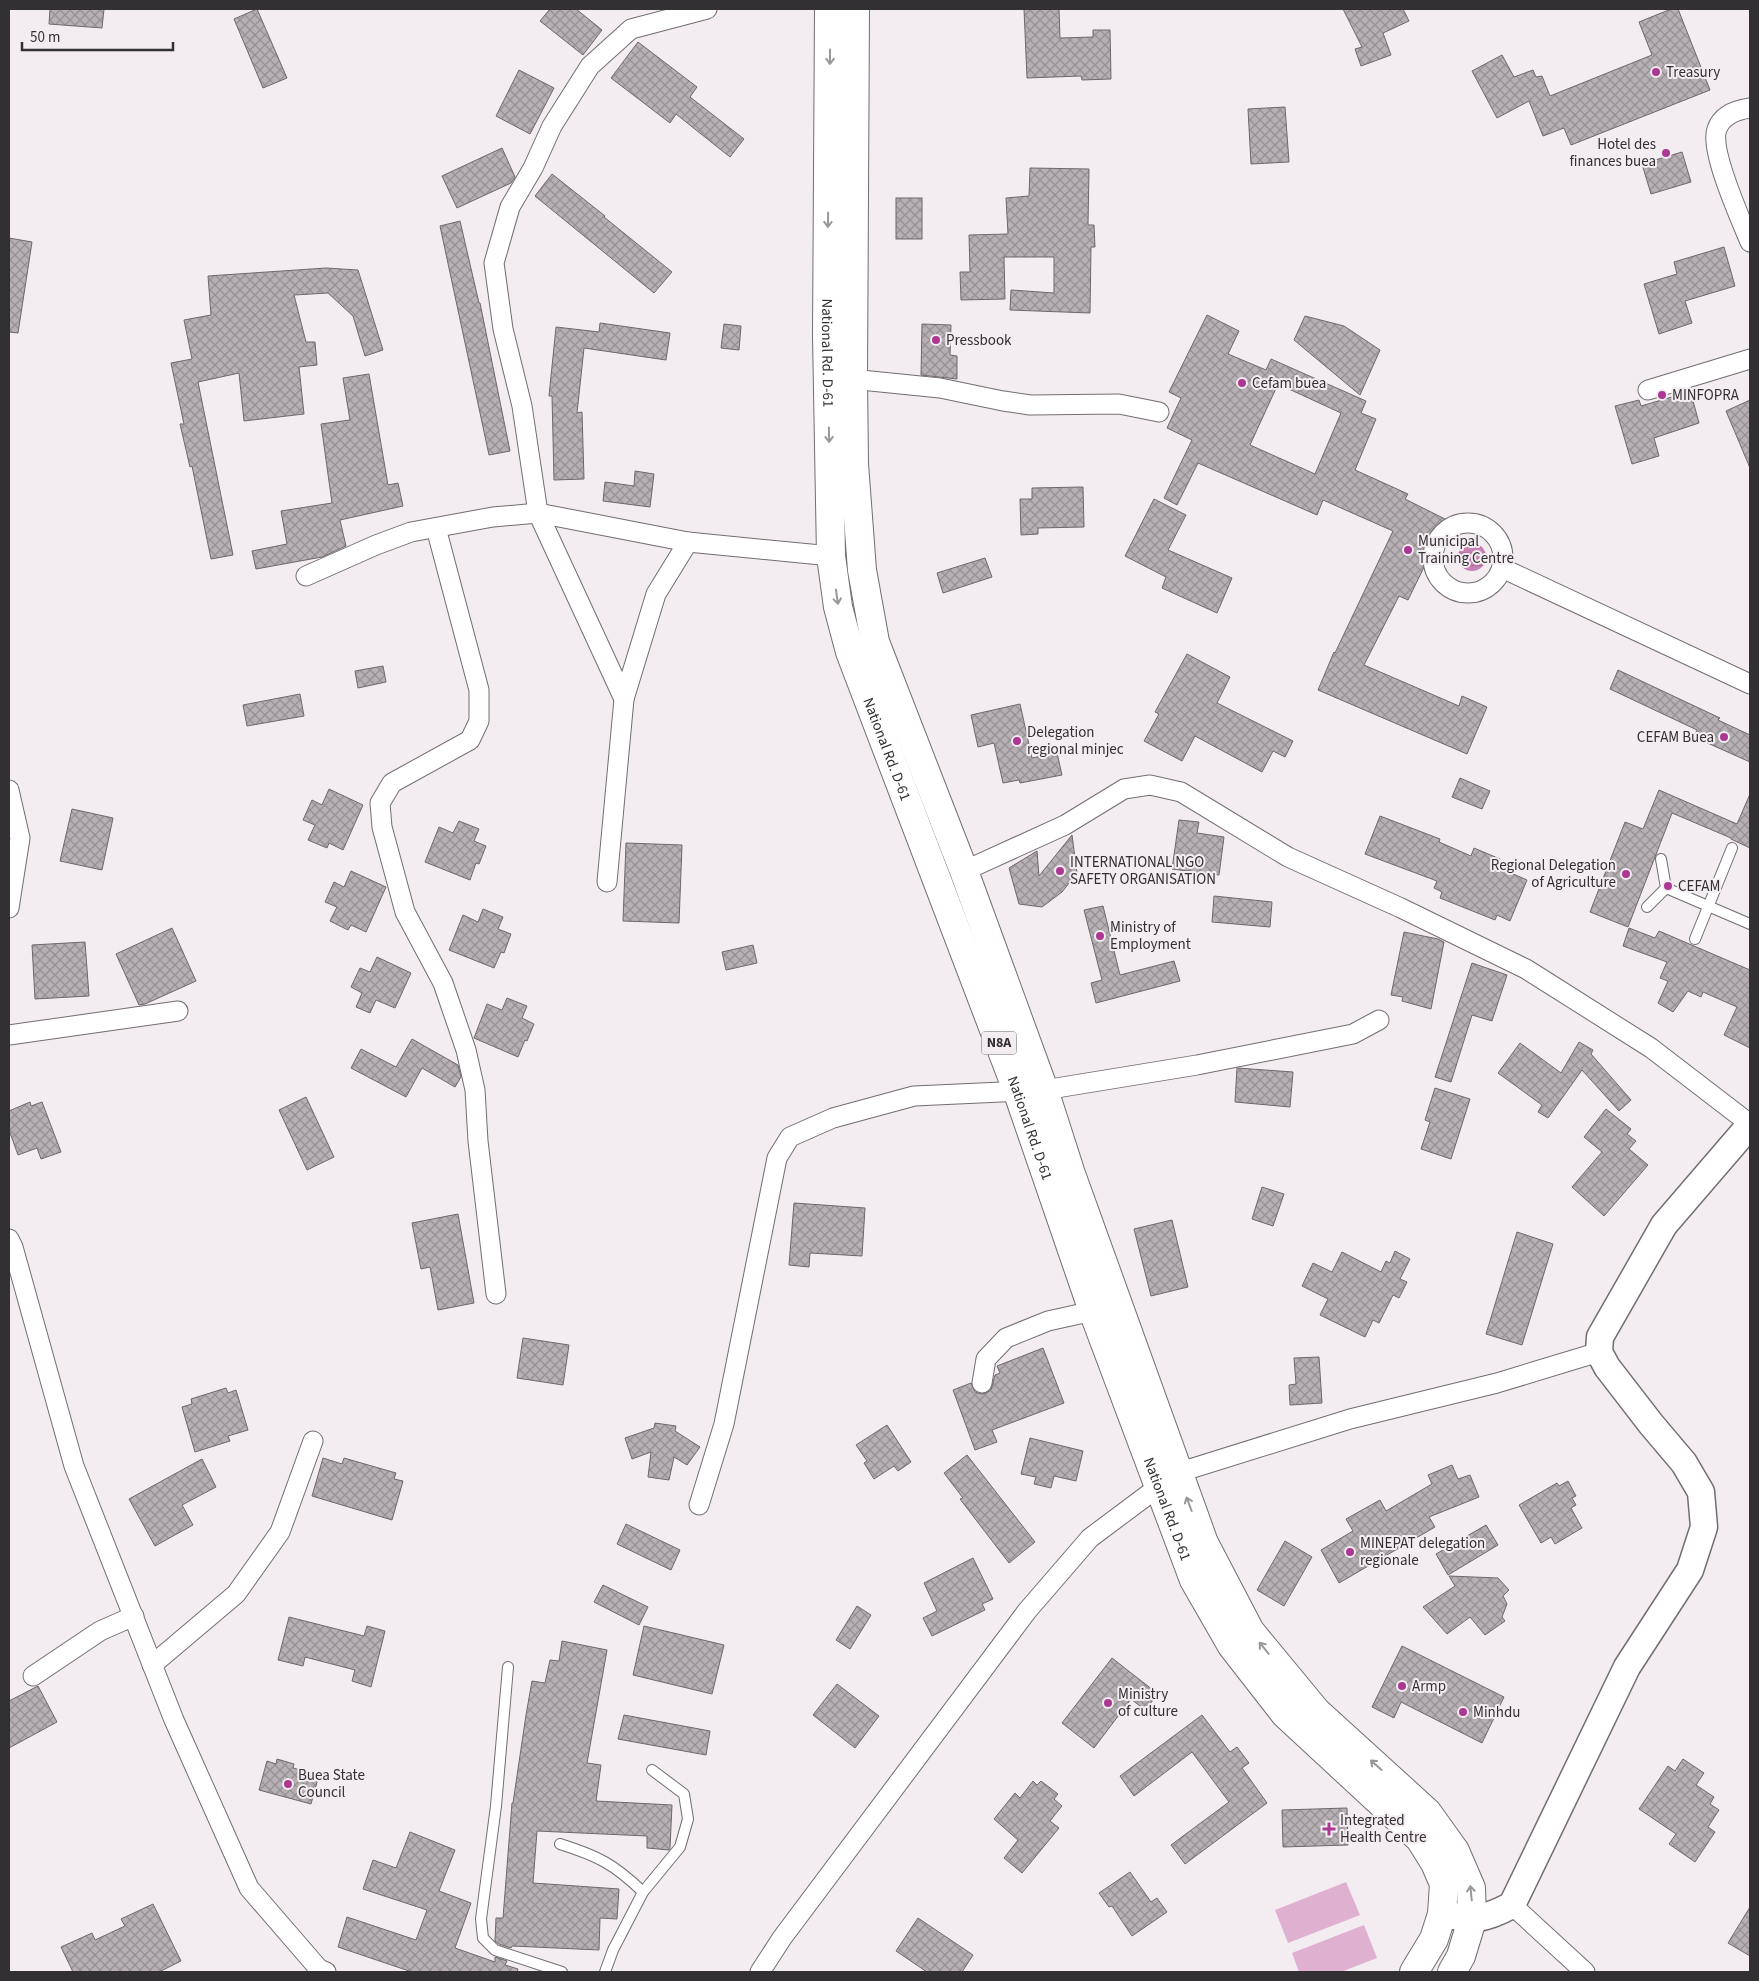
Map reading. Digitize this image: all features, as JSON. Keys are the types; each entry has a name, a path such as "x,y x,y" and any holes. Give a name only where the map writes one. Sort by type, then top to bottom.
{"highway":[{"name":"National Rd. D-61","path":"829,9 827,336 841,378 854,464 862,570 875,642 964,871 1044,1090 1168,1480 1194,1580 1232,1646 1285,1714 1420,1840 1435,1863 1444,1884 1442,1914 1434,1939 1414,1972"},
{"name":"National Rd. D-61","path":"855,9 841,378 831,556 838,607 850,652 1016,1090 1093,1311 1168,1480 1204,1543 1250,1631 1316,1711 1427,1812 1456,1851 1471,1888 1472,1920 1461,1956 1452,1972"}],"street":[{"path":"624,699 538,513 522,406 502,328 494,263 510,208 533,168 552,126 590,66 631,29 707,9"},
{"path":"1750,108 1728,114 1717,129 1715,146 1750,242"},
{"path":"1648,390 1750,359"},
{"path":"841,378 940,388 1030,405 1119,404 1159,412"},
{"path":"306,576 376,545 411,532 492,517 538,513 688,542 831,556"},
{"path":"436,528 479,690 479,721 470,740 392,783 380,803 382,827 406,912 443,983 466,1050 475,1090 478,1141 496,1294"},
{"path":"607,882 624,699 656,594 688,542"},
{"path":"1502,568 1750,684"},
{"path":"964,871 1065,825 1124,789 1150,785 1181,792 1288,856 1526,969 1651,1048 1750,1124 1664,1225 1600,1337 1599,1352 1607,1367 1684,1463 1701,1492 1704,1527 1690,1570 1627,1667 1512,1904 1495,1914 1472,1920 1442,1914"},
{"path":"9,790 20,838 9,908"},
{"path":"9,1035 178,1010"},
{"path":"699,1505 724,1424 777,1158 790,1137 833,1118 914,1096 1044,1090 1197,1065 1353,1034 1379,1020"},
{"path":"9,1239 16,1256 74,1466 196,1772 249,1888 319,1969 326,1972"},
{"path":"982,1383 986,1359 1006,1338 1048,1321 1093,1311"},
{"path":"760,1972 782,1938 1027,1611 1090,1538 1168,1480 1350,1419 1497,1383 1599,1352"},
{"path":"152,1665 236,1594 280,1532 313,1441"},
{"path":"34,1676 100,1631 134,1616"},
{"path":"1512,1904 1584,1972"}],"lane":[{"path":"1695,939 1732,848"},
{"path":"1661,859 1666,888"},
{"path":"1666,888 1750,924"},
{"path":"1647,907 1666,888"},
{"path":"508,1667 497,1797 480,1919 483,1938 495,1950 562,1972"},
{"path":"605,1972 643,1892 680,1847 688,1819 684,1794 652,1770"},
{"path":"560,1844 591,1854 621,1871 643,1892"}],"shaded area":[{"path":"1472,543 1482,547 1486,557 1482,567 1472,571 1462,567 1458,557 1462,547"},
{"path":"1346,1882 1360,1915 1288,1943 1275,1910"},
{"path":"1364,1925 1377,1958 1341,1972 1299,1972 1292,1953"}],"building":[{"path":"50,9 104,9 102,28 49,24"},
{"path":"257,9 287,78 263,88 234,19"},
{"path":"550,9 576,9 602,30 583,55 540,21"},
{"path":"1024,9 1059,9 1060,38 1093,37 1093,30 1110,30 1111,79 1082,80 1081,76 1027,78"},
{"path":"1343,9 1403,9 1409,21 1383,33 1391,55 1361,66 1355,49 1362,47"},
{"name":"Treasury","path":"1671,9 1678,9 1710,90 1571,145 1564,128 1543,136 1529,101 1497,118 1472,71 1502,55 1514,77 1533,70 1536,77 1542,76 1550,96 1652,55 1639,22"},
{"path":"638,42 697,87 690,97 744,139 730,157 676,114 670,123 611,78"},
{"path":"519,70 554,88 530,134 496,116"},
{"path":"1285,107 1289,162 1251,164 1248,109"},
{"path":"502,148 515,177 511,183 457,208 442,176"},
{"path":"1682,152 1691,182 1651,194 1642,164"},
{"path":"1030,168 1089,169 1088,225 1094,225 1095,247 1091,247 1090,313 1010,310 1011,290 1054,293 1054,257 1004,257 1005,299 961,300 960,272 970,272 969,235 1008,234 1006,198 1029,196"},
{"path":"552,174 672,272 654,293 535,196"},
{"path":"896,198 922,198 922,239 896,239"},
{"path":"460,221 480,303 510,451 489,455 440,226"},
{"path":"9,238 32,242 18,333 9,332"},
{"path":"1724,247 1735,286 1685,301 1692,323 1659,334 1644,284 1677,274 1674,262"},
{"path":"326,268 358,270 383,350 365,356 353,316 328,293 294,295 306,342 315,342 317,365 299,367 304,414 244,421 239,373 198,382 233,555 211,559 192,466 190,467 180,424 184,424 171,363 192,359 184,320 211,315 208,276"},
{"path":"1207,315 1239,331 1228,354 1266,370 1271,359 1366,401 1361,413 1376,419 1355,470 1408,494 1405,499 1447,520 1408,600 1399,596 1364,665 1459,706 1462,696 1487,707 1467,754 1318,690 1334,652 1393,531 1323,500 1317,515 1198,463 1177,505 1164,498 1192,440 1167,428 1181,398 1169,392","holes":["1278,384 1341,413 1315,474 1250,445"]},
{"path":"1305,316 1344,326 1380,350 1360,395 1294,340"},
{"path":"600,323 670,333 666,360 584,348 577,413 582,412 584,479 554,480 552,396 549,396 556,327 599,332"},
{"path":"724,324 741,326 739,350 721,348"},
{"name":"Pressbook","path":"922,324 951,325 950,355 957,356 957,379 921,375"},
{"path":"369,374 388,485 398,483 403,506 340,520 346,546 322,557 256,569 252,551 287,544 281,511 332,503 321,424 350,420 343,378"},
{"path":"1682,394 1684,399 1692,397 1699,423 1654,438 1659,456 1632,464 1615,406 1639,400 1641,406"},
{"path":"1750,400 1750,468 1726,411"},
{"path":"635,471 654,474 650,507 603,501 605,482 634,486"},
{"path":"1083,487 1084,527 1038,528 1038,534 1021,535 1020,499 1032,499 1032,488"},
{"path":"1154,499 1186,515 1168,550 1232,578 1217,613 1162,588 1166,577 1125,556"},
{"path":"985,558 992,577 943,593 937,573"},
{"path":"1187,654 1230,677 1217,703 1293,741 1285,757 1273,751 1262,772 1195,736 1182,761 1144,741 1159,714 1155,712"},
{"path":"383,666 386,682 358,688 355,671"},
{"path":"1618,670 1720,718 1718,720 1750,735 1750,762 1694,737 1697,730 1610,689"},
{"path":"300,694 304,716 247,726 243,705"},
{"path":"1020,704 1032,758 1057,753 1062,775 1020,783 1019,780 1003,783 994,743 978,747 971,715"},
{"path":"1460,778 1490,791 1482,809 1452,797"},
{"path":"329,789 363,805 343,850 329,843 327,848 308,840 315,825 303,820 312,800 322,805"},
{"name":"Regional Delegation of Agriculture","path":"1659,790 1737,824 1750,794 1750,848 1672,813 1628,927 1590,912 1625,822 1643,829"},
{"path":"72,809 113,818 102,870 60,861"},
{"path":"1380,816 1440,839 1439,842 1471,856 1474,848 1500,859 1497,867 1527,880 1510,921 1497,915 1495,920 1440,898 1442,892 1434,888 1437,881 1365,854"},
{"path":"1179,820 1199,822 1197,833 1224,837 1219,875 1172,869"},
{"path":"459,821 479,829 474,841 486,846 479,864 476,863 470,880 425,862 439,827 453,833"},
{"name":"INTERNATIONAL NGO SAFETY ORGANISATION","path":"1072,835 1077,873 1062,892 1042,907 1019,904 1009,868 1037,851 1039,876"},
{"path":"626,843 682,845 679,923 623,921"},
{"path":"351,871 386,887 366,932 351,925 348,930 330,921 337,907 325,902 334,882 344,887"},
{"path":"1214,896 1272,902 1270,927 1212,922"},
{"name":"Ministry of Employment","path":"1103,906 1120,975 1174,961 1180,981 1096,1003 1091,983 1102,980 1084,910"},
{"path":"483,909 503,917 498,929 511,934 504,953 501,952 494,968 449,950 463,915 478,922"},
{"path":"172,928 196,981 139,1005 116,954"},
{"path":"1629,928 1655,938 1659,931 1750,970 1750,1048 1724,1035 1737,1007 1703,992 1701,997 1688,991 1673,1012 1658,1003 1668,981 1660,978 1667,962 1623,946"},
{"path":"1404,932 1444,942 1431,1009 1402,1001 1403,997 1391,995"},
{"path":"85,942 89,996 35,999 32,945"},
{"path":"753,945 757,963 726,970 722,952"},
{"path":"377,957 411,973 395,1008 376,1000 370,1013 356,1007 362,993 351,987 360,968 370,972"},
{"path":"1472,963 1507,975 1492,1021 1472,1015 1451,1082 1435,1077"},
{"path":"507,998 527,1006 522,1018 534,1024 518,1057 474,1038 487,1004 502,1010"},
{"path":"412,1039 458,1065 461,1077 455,1087 422,1068 406,1097 351,1068 361,1049 396,1067"},
{"path":"1579,1042 1593,1050 1591,1054 1631,1100 1619,1111 1582,1070 1548,1118 1538,1112 1542,1105 1498,1073 1520,1043 1561,1073"},
{"path":"1237,1068 1293,1072 1290,1107 1235,1102"},
{"path":"1435,1088 1470,1099 1451,1159 1421,1149 1430,1122 1425,1120"},
{"path":"306,1097 334,1157 307,1170 279,1110"},
{"path":"30,1102 31,1106 42,1102 61,1152 41,1159 37,1148 18,1155 9,1130 9,1111"},
{"path":"1606,1109 1631,1129 1627,1134 1636,1141 1629,1149 1648,1165 1604,1216 1572,1187 1602,1152 1584,1137"},
{"path":"1262,1187 1284,1194 1273,1226 1252,1219"},
{"path":"794,1203 865,1208 862,1256 810,1253 809,1267 789,1265"},
{"path":"458,1214 474,1303 438,1310 430,1267 421,1269 412,1223"},
{"path":"1172,1220 1188,1287 1151,1296 1134,1229"},
{"path":"1517,1232 1553,1244 1522,1345 1486,1334"},
{"path":"1395,1251 1410,1259 1400,1279 1407,1282 1399,1298 1393,1295 1379,1323 1373,1320 1365,1337 1320,1315 1328,1299 1302,1286 1313,1263 1332,1272 1342,1252 1381,1272 1386,1261 1390,1263"},
{"path":"523,1338 569,1345 563,1385 517,1378"},
{"path":"1043,1348 1064,1403 992,1430 997,1442 975,1450 953,1390 971,1383 975,1392 986,1393 991,1390 995,1375 1000,1373 997,1366"},
{"path":"1319,1357 1322,1403 1290,1405 1289,1385 1296,1384 1294,1358"},
{"path":"226,1388 228,1393 236,1390 248,1430 228,1436 230,1441 195,1452 182,1407 192,1404 191,1399"},
{"path":"655,1423 676,1426 675,1431 700,1447 687,1465 674,1457 669,1480 648,1477 651,1452 632,1459 625,1438 654,1428"},
{"path":"887,1425 911,1462 898,1471 894,1466 874,1479 864,1463 867,1461 856,1445"},
{"path":"1030,1438 1083,1451 1076,1481 1054,1476 1051,1488 1034,1484 1036,1477 1021,1474"},
{"path":"967,1455 1035,1542 1009,1563 960,1499 963,1498 944,1473"},
{"path":"323,1458 342,1464 344,1458 396,1473 394,1479 403,1481 392,1520 312,1496"},
{"path":"202,1459 216,1487 182,1505 193,1525 155,1546 129,1499"},
{"path":"1452,1465 1458,1479 1470,1475 1479,1497 1429,1517 1435,1527 1339,1583 1321,1550 1353,1531 1346,1519 1380,1500 1386,1511 1432,1484 1428,1475"},
{"path":"1568,1481 1576,1496 1572,1498 1576,1505 1571,1508 1582,1528 1555,1544 1551,1537 1541,1543 1519,1505 1557,1483 1559,1486"},
{"path":"626,1524 680,1550 671,1570 617,1544"},
{"path":"1486,1525 1498,1545 1448,1575 1436,1554"},
{"path":"1285,1541 1312,1557 1284,1606 1257,1590"},
{"path":"973,1558 993,1599 982,1604 985,1610 932,1636 923,1618 937,1611 924,1583"},
{"path":"1449,1576 1498,1578 1509,1590 1503,1596 1507,1604 1502,1617 1505,1621 1485,1635 1470,1617 1447,1634 1423,1607 1455,1586"},
{"path":"603,1585 648,1607 639,1625 594,1602"},
{"path":"857,1606 871,1615 850,1649 836,1640"},
{"path":"289,1617 364,1636 367,1626 385,1631 371,1687 352,1681 355,1670 305,1657 303,1666 278,1660"},
{"path":"644,1626 724,1645 712,1694 633,1675"},
{"path":"562,1641 607,1650 587,1763 601,1765 596,1801 672,1805 670,1848 669,1850 647,1848 647,1836 537,1831 533,1883 619,1889 617,1919 600,1918 599,1950 512,1946 511,1948 495,1941 496,1918 503,1918 512,1803 526,1715 532,1681 545,1683 550,1660 559,1661"},
{"path":"1402,1646 1504,1697 1482,1743 1401,1702 1394,1718 1372,1707"},
{"name":"Ministry of culture","path":"1112,1658 1158,1694 1145,1710 1131,1699 1094,1748 1062,1723"},
{"path":"837,1684 879,1716 855,1748 813,1715"},
{"path":"38,1686 57,1722 9,1748 9,1701"},
{"path":"624,1715 710,1731 706,1755 618,1739"},
{"path":"1202,1715 1230,1752 1237,1747 1249,1763 1242,1768 1267,1803 1185,1864 1171,1845 1229,1802 1192,1752 1134,1796 1120,1776"},
{"name":"Buea State Council","path":"277,1759 294,1764 293,1768 319,1775 311,1804 259,1790 267,1761 276,1764"},
{"path":"1683,1759 1704,1773 1696,1785 1714,1797 1710,1804 1719,1810 1708,1827 1715,1832 1695,1862 1669,1844 1676,1834 1639,1809 1668,1766 1675,1771"},
{"path":"1033,1781 1037,1785 1041,1781 1058,1794 1054,1799 1062,1806 1050,1821 1059,1828 1022,1873 1004,1858 1018,1840 994,1819 1015,1793 1020,1798"},
{"path":"1347,1808 1348,1845 1283,1847 1282,1810"},
{"path":"410,1832 455,1850 439,1891 471,1903 455,1948 495,1962 495,1957 507,1961 505,1965 518,1969 517,1972 412,1972 338,1947 347,1917 416,1940 427,1910 363,1889 373,1860 396,1868"},
{"path":"1130,1872 1151,1902 1157,1898 1167,1912 1132,1936 1112,1906 1109,1907 1099,1893"},
{"path":"153,1904 181,1961 159,1972 73,1972 61,1947 92,1933 95,1940 125,1926 121,1919"},
{"path":"1750,1907 1750,1956 1728,1943"},
{"path":"918,1918 973,1955 962,1972 927,1972 896,1951"}],"place":[{"name":"Treasury","path":"1656,72"},
{"name":"Hotel des finances buea","path":"1666,153"},
{"name":"Pressbook","path":"936,340"},
{"name":"Cefam buea","path":"1242,383"},
{"name":"MINFOPRA","path":"1662,395"},
{"name":"Municipal Training Centre","path":"1408,550"},
{"name":"CEFAM Buea","path":"1724,737"},
{"name":"Delegation regional minjec","path":"1017,741"},
{"name":"INTERNATIONAL NGO SAFETY ORGANISATION","path":"1060,871"},
{"name":"Regional Delegation of Agriculture","path":"1626,874"},
{"name":"CEFAM","path":"1668,886"},
{"name":"Ministry of Employment","path":"1100,936"},
{"name":"MINEPAT delegation regionale","path":"1350,1552"},
{"name":"Armp","path":"1402,1686"},
{"name":"Ministry of culture","path":"1108,1703"},
{"name":"Minhdu","path":"1463,1712"},
{"name":"Buea State Council","path":"288,1784"},
{"name":"Integrated Health Centre","path":"1329,1829"}]}
